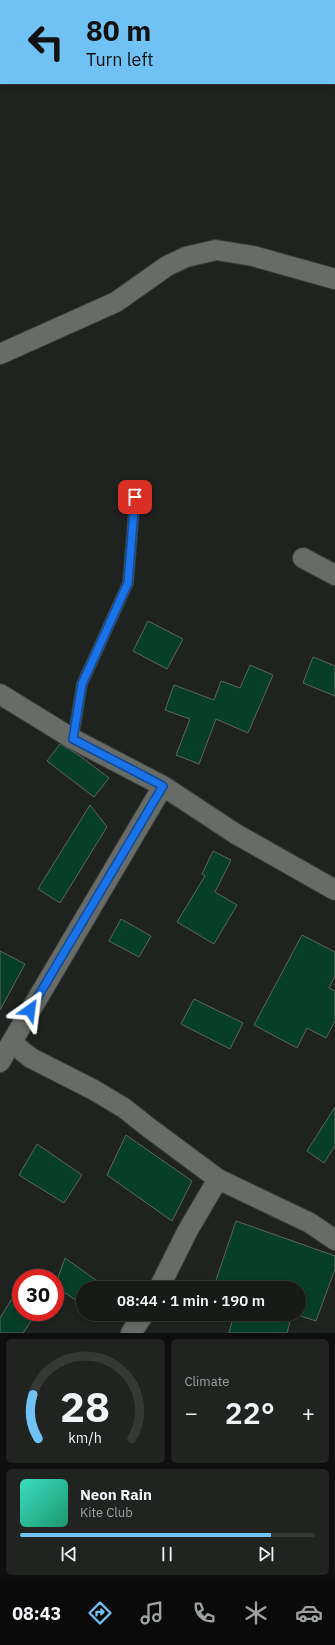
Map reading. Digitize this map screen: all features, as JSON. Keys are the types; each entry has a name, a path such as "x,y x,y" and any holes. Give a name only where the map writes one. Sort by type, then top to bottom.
{"street":[{"path":"0,354 116,302 167,266 186,257 216,250 253,256 335,279"},
{"path":"304,558 335,575"},
{"path":"0,694 73,739 163,786 236,834 335,890"},
{"path":"0,1062 163,786"},
{"path":"12,1042 31,1058 94,1090 124,1108 148,1128 218,1179 310,1223 335,1240"},
{"path":"162,1281 188,1230 218,1179"},
{"path":"131,1333 139,1321"},
{"path":"149,1321 149,1333"}],"lane":[{"path":"73,739 82,684 128,583 135,497"}],"building":[{"path":"148,621 183,639 167,669 133,651"},
{"path":"313,657 335,666 335,696 303,683"},
{"path":"250,665 273,675 248,733 216,719 199,764 176,755 190,719 165,710 174,685 214,700 221,681 240,688"},
{"path":"60,744 80,756 109,778 94,797 47,761"},
{"path":"90,805 107,827 60,903 38,889"},
{"path":"213,851 231,860 215,892 237,905 214,944 177,922 205,876 202,874"},
{"path":"121,919 151,936 139,957 109,941"},
{"path":"302,935 335,952 335,976 329,988 335,991 335,1021 326,1038 307,1028 297,1048 254,1025"},
{"path":"0,951 25,964 0,1010"},
{"path":"194,999 243,1023 230,1049 181,1024"},
{"path":"335,1107 335,1146 324,1163 307,1151"},
{"path":"126,1135 192,1181 172,1221 107,1175"},
{"path":"37,1144 82,1175 64,1203 19,1175"},
{"path":"236,1221 335,1256 335,1269 316,1321 306,1318 306,1281 216,1281"},
{"path":"65,1258 97,1281 76,1281 76,1300 64,1292 64,1269 61,1269"},
{"path":"12,1299 12,1321 31,1321 23,1333 0,1333 0,1318"},
{"path":"232,1321 290,1321 287,1333 229,1333"}],"route":[{"path":"30,1010 163,786 73,739 82,684 100,641 128,583 135,497"}]}
